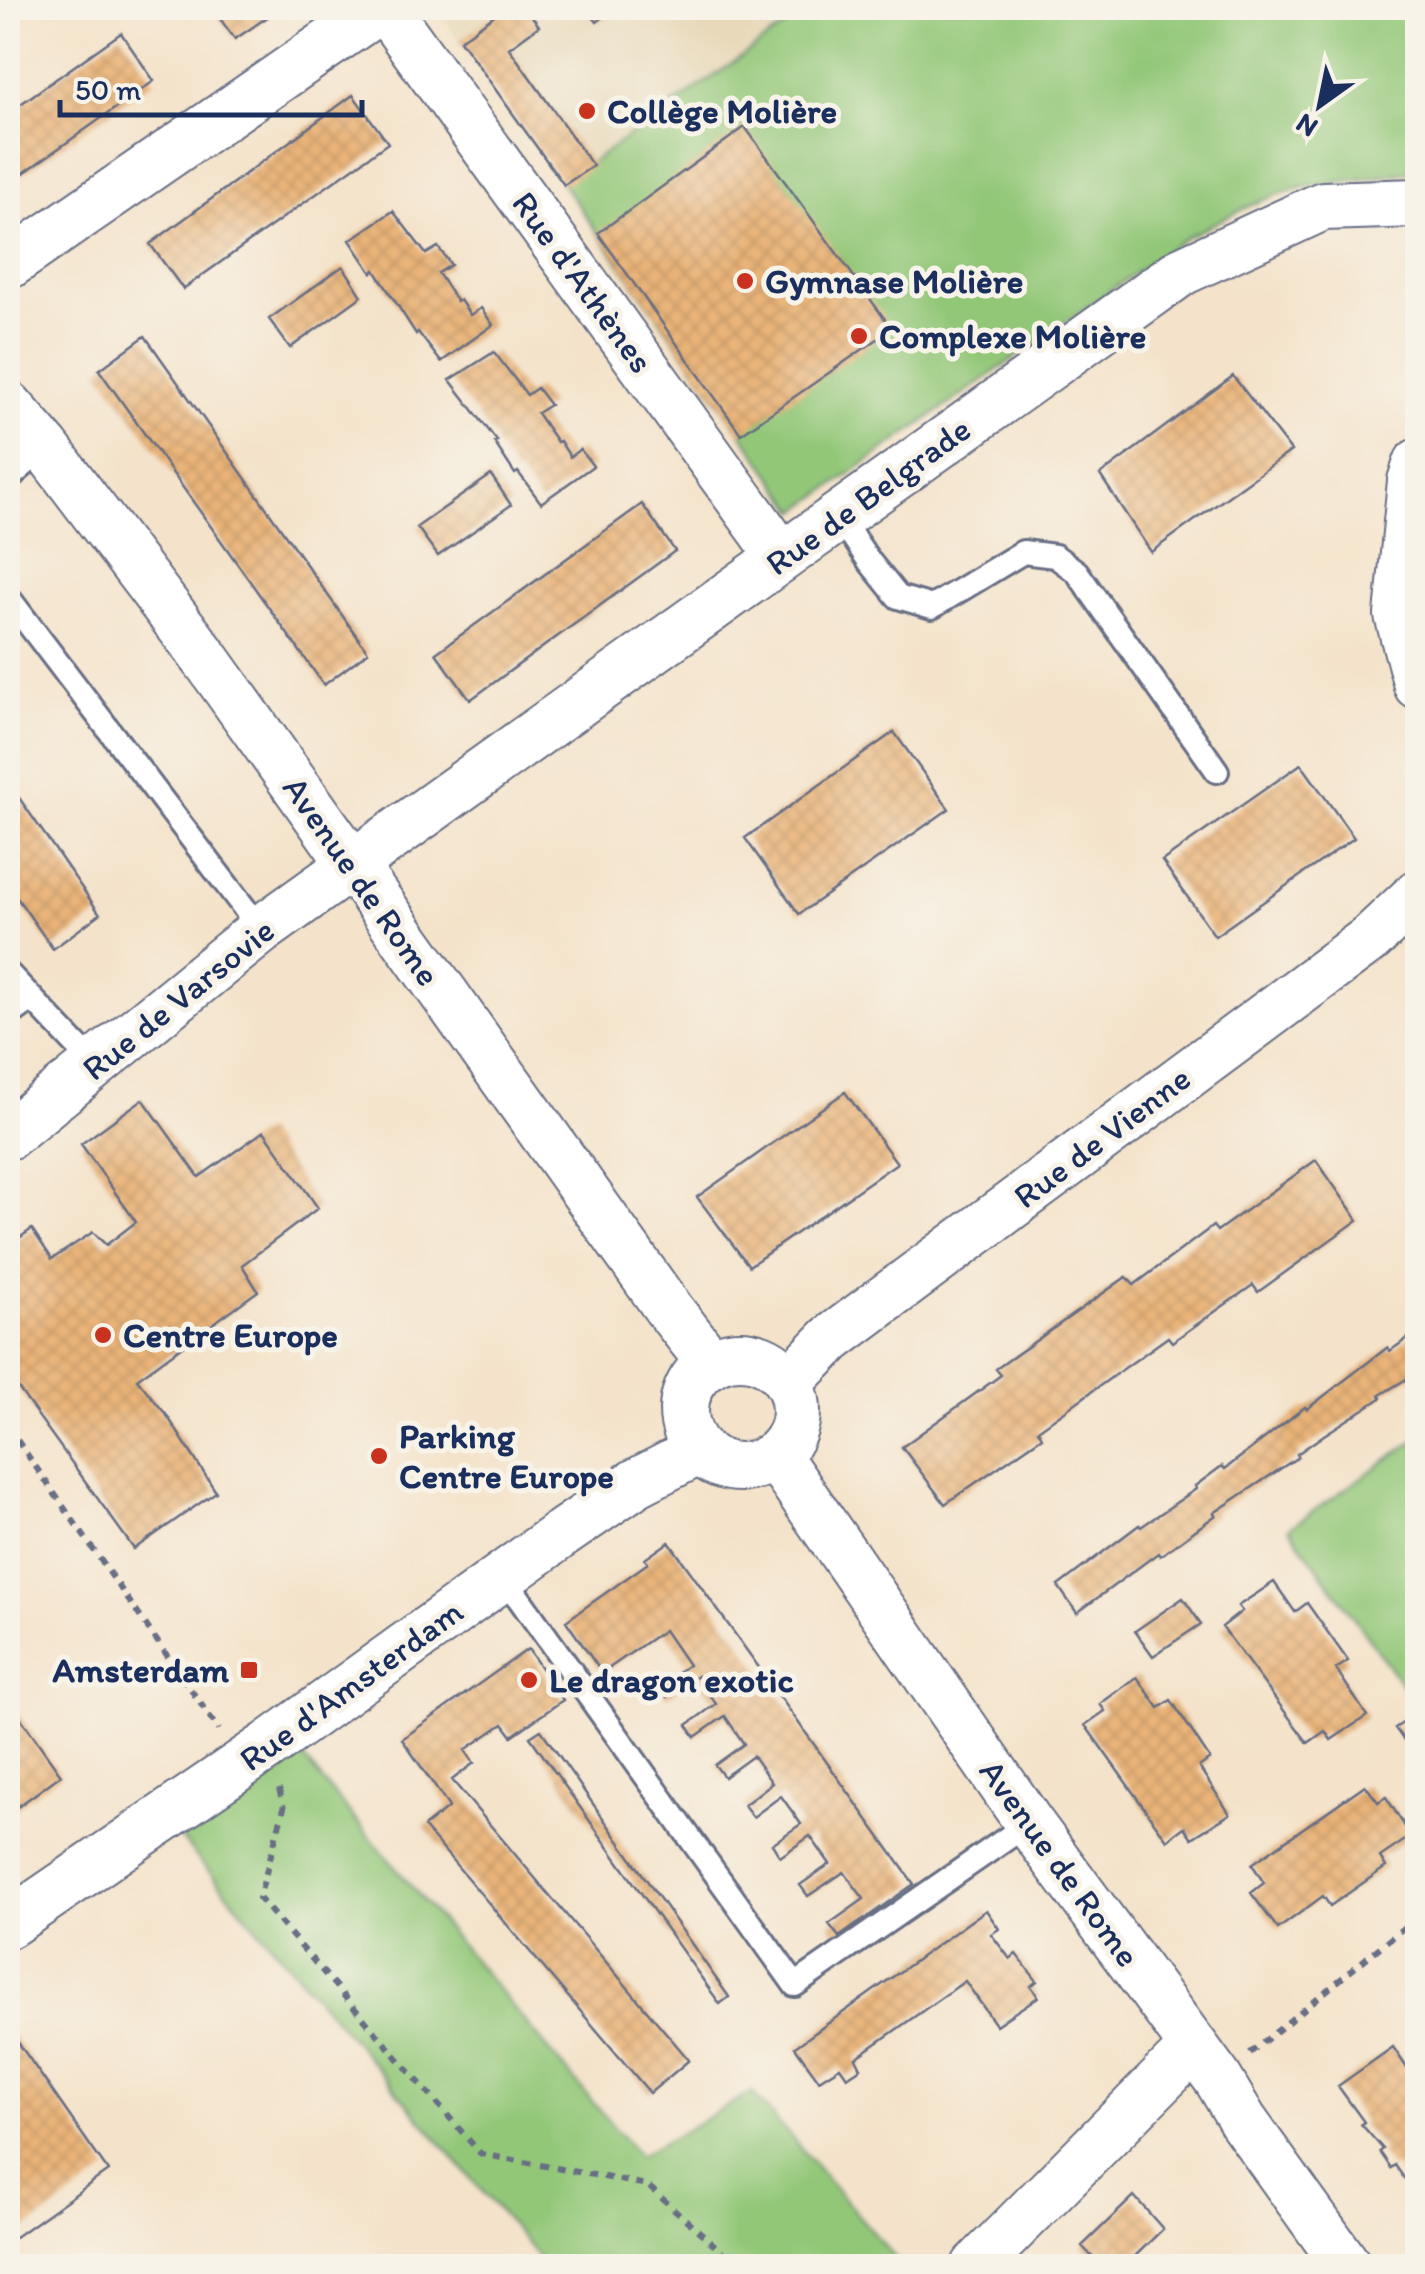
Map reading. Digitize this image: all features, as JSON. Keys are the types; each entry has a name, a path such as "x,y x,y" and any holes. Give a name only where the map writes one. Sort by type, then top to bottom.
{"street":[{"path":"8,266 382,8"},
{"name":"Rue d'Athènes","path":"382,8 782,558"},
{"name":"Rue de Belgrade","path":"352,867 1182,271 1323,206 1418,203"},
{"name":"Avenue de Rome","path":"8,406 45,447 208,662 710,1362"},
{"path":"1418,463 1412,482 1399,615 1418,685"},
{"name":"Rue de Varsovie","path":"8,1135 261,930 352,867"},
{"name":"Rue de Vienne","path":"789,1382 830,1338 1370,939 1418,894"},
{"path":"732,1354 754,1356 774,1366 789,1382 796,1401 796,1422 789,1440 776,1456 758,1466 736,1468 716,1463 698,1450 685,1427 684,1402 692,1379 710,1362 732,1354"},
{"name":"Rue d'Amsterdam","path":"8,1924 247,1742 504,1576 636,1483 698,1450"},
{"name":"Avenue de Rome","path":"776,1456 1030,1823 1206,2063 1348,2266"},
{"path":"976,2266 1206,2063"}],"lane":[{"path":"8,478 45,447"},
{"path":"839,516 868,561 898,597 932,607 1023,552 1055,556 1077,572 1217,771"},
{"path":"8,597 261,930"},
{"path":"8,973 95,1064"},
{"path":"8,1016 32,999"},
{"path":"504,1576 795,1985 1030,1823"}],"path":[{"path":"8,1427 247,1742 284,1808 259,1898 481,2154 647,2185 738,2266"},
{"path":"1206,2063 1418,1916"}],"shaded area":[{"name":"Collège Molière","path":"437,8 811,8 562,183"}],"green space":[{"name":"Complexe Molière","path":"811,8 1417,8 1417,169 1286,192 1185,238 797,511 562,183"},
{"path":"1417,1439 1417,1705 1289,1528"},
{"path":"294,1747 639,2157 752,2092 902,2266 546,2266 177,1834"}],"building":[{"path":"212,8 281,8 235,39"},
{"path":"504,8 526,8 539,26 509,48 593,166 564,185 460,40"},
{"path":"586,8 615,8 597,22"},
{"path":"121,33 154,81 8,184 8,113"},
{"path":"353,95 388,143 183,289 150,244"},
{"name":"Gymnase Molière","path":"745,127 892,329 741,434 598,233"},
{"path":"393,211 426,254 438,247 451,265 438,273 457,302 460,300 470,315 481,308 493,325 441,362 416,334 375,270 372,273 350,240"},
{"path":"343,266 362,296 290,348 269,319"},
{"path":"145,336 368,652 324,685 99,370"},
{"path":"494,352 527,395 537,388 550,405 537,413 570,457 580,449 593,466 541,503 518,472 515,474 494,442 497,441 450,380"},
{"path":"1233,376 1291,451 1151,552 1100,475"},
{"path":"491,475 511,505 438,556 417,527"},
{"path":"642,504 675,551 470,700 436,653"},
{"path":"894,732 949,809 799,914 745,838"},
{"path":"1301,764 1354,838 1215,936 1162,861"},
{"path":"8,782 100,914 53,949 8,885"},
{"path":"845,1092 897,1163 749,1266 697,1197"},
{"name":"Centre Europe","path":"143,1099 199,1177 264,1131 318,1208 242,1265 258,1291 137,1379 168,1417 216,1492 134,1549 13,1381 8,1385 8,1246 32,1229 52,1259 93,1232 106,1245 136,1222 81,1144"},
{"path":"1316,1160 1358,1220 1258,1292 1253,1285 1172,1342 1168,1337 1038,1430 1042,1437 945,1504 902,1447 1001,1375 996,1369 1126,1277 1134,1285 1213,1226 1217,1231"},
{"path":"1418,1331 1418,1372 1380,1395 1381,1398 1077,1613 1058,1586 1139,1525 1196,1489 1222,1466 1225,1469 1388,1347 1390,1351"},
{"path":"669,1542 914,1884 839,1937 829,1924 864,1899 844,1872 808,1896 800,1885 830,1864 810,1836 780,1857 772,1844 801,1824 781,1796 753,1817 744,1805 772,1783 753,1756 724,1777 715,1765 744,1744 725,1716 695,1737 687,1725 716,1704 697,1676 667,1697 659,1686 688,1665 664,1630 602,1673 566,1621 648,1563 645,1559"},
{"path":"1274,1582 1295,1612 1307,1603 1348,1661 1336,1669 1367,1716 1331,1740 1325,1731 1308,1743 1222,1627 1242,1611 1238,1606"},
{"path":"1183,1598 1201,1624 1153,1656 1135,1631"},
{"path":"528,1649 563,1700 512,1736 503,1724 465,1750 474,1763 452,1780 689,2060 650,2093 424,1827 449,1807 402,1739"},
{"path":"1137,1677 1159,1708 1171,1700 1210,1759 1199,1767 1230,1814 1192,1838 1184,1827 1167,1840 1085,1725 1105,1711 1100,1704"},
{"path":"8,1700 61,1775 8,1814"},
{"path":"1418,1713 1418,1760 1395,1728"},
{"path":"541,1730 729,1997 720,2004 530,1737"},
{"path":"1365,1785 1378,1802 1386,1797 1411,1836 1380,1857 1386,1867 1330,1906 1323,1896 1278,1929 1251,1893 1264,1883 1252,1864"},
{"path":"986,1910 999,1929 991,1934 1010,1959 1016,1954 1037,1981 1031,1986 1038,1997 996,2025 965,1981 856,2058 861,2068 847,2077 840,2067 819,2080 795,2047"},
{"path":"8,2028 108,2171 11,2240 8,2235"},
{"path":"1393,2047 1411,2074 1418,2070 1418,2198 1395,2165 1391,2168 1380,2152 1383,2149 1361,2124 1364,2122 1338,2086"},
{"path":"1134,2196 1163,2229 1125,2266 1101,2266 1082,2246"}],"place":[{"name":"Collège Molière","path":"587,111"},
{"name":"Gymnase Molière","path":"745,281"},
{"name":"Complexe Molière","path":"859,336"},
{"name":"Centre Europe","path":"103,1335"},
{"name":"Parking Centre Europe","path":"379,1456"},
{"name":"Amsterdam","path":"249,1670"},
{"name":"Le dragon exotic","path":"529,1680"}]}
